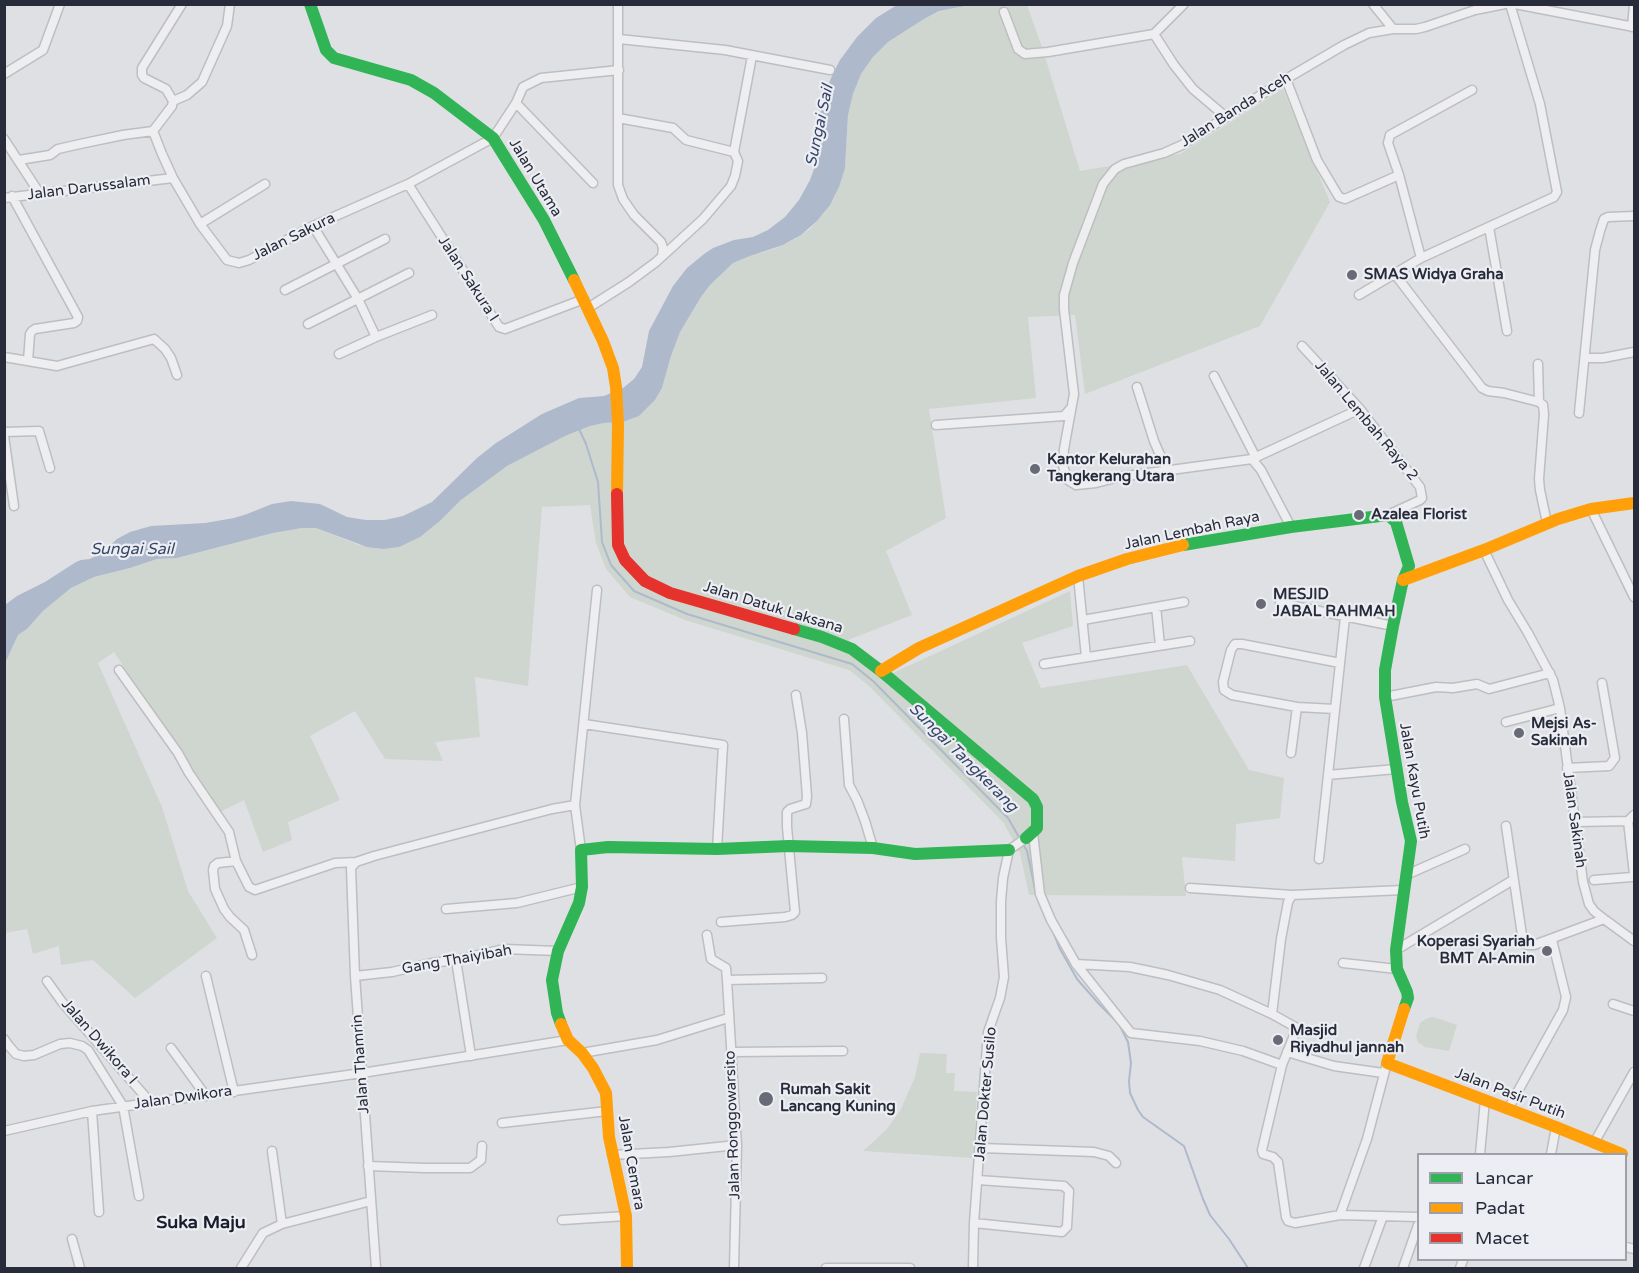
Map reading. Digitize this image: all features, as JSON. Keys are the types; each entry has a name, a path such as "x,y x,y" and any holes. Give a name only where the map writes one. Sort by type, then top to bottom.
{"street":[{"path":"4,74 43,50 60,4"},
{"path":"19,160 50,155 58,149 81,144 153,131 172,106 173,100 166,89 144,78 142,68 182,4"},
{"path":"173,100 187,95 202,82 228,26 230,4"},
{"name":"Jalan Utama","path":"310,4 326,50 334,58 411,80 434,93 493,138 544,220 586,303 613,368 616,387"},
{"path":"618,4 618,185 623,199 634,215 661,242 662,256"},
{"path":"1004,12 1018,49 1025,54 1154,34 1184,4"},
{"path":"1372,4 1393,29"},
{"name":"Jalan Banda Aceh","path":"1360,409 1254,459 1076,485 1068,480 1063,466 1064,441 1074,394 1064,309 1064,295 1073,263 1103,184 1115,169 1124,164 1182,146 1286,79 1369,33 1393,29 1416,29 1475,10 1505,4"},
{"path":"1359,295 1421,258 1554,197 1557,192 1540,104 1512,4 1633,27 1634,4"},
{"path":"1154,34 1193,89 1226,117"},
{"path":"619,39 725,50 830,70"},
{"path":"586,303 629,282 656,262 703,219 731,186 738,161 734,152 752,56"},
{"path":"493,138 516,103 523,87 541,78 619,70"},
{"path":"1286,79 1317,160 1339,197 1346,199 1400,176"},
{"path":"1421,258 1400,176 1388,143 1390,135 1472,90"},
{"path":"516,103 593,183"},
{"path":"618,118 673,128 686,140 734,152"},
{"name":"Jalan Sakura","path":"153,131 173,178 200,224 227,260 239,263 313,226 408,184 493,138"},
{"path":"4,139 40,194"},
{"name":"Jalan Darussalam","path":"8,197 173,178"},
{"path":"200,224 265,184"},
{"name":"Jalan Sakura I","path":"408,184 499,327 506,329 586,303"},
{"path":"8,197 78,317 74,323 36,329 32,332 28,361"},
{"path":"1579,413 1595,250 1604,219 1635,216"},
{"path":"313,226 358,298 376,337"},
{"path":"1489,227 1507,331"},
{"path":"285,290 385,239"},
{"path":"308,324 409,273"},
{"path":"1394,273 1482,388 1539,402 1543,405 1539,479 1547,523"},
{"path":"339,354 432,315"},
{"path":"4,357 57,366 154,339 171,358 177,375"},
{"name":"Jalan Lembah Raya 2","path":"1302,346 1360,409 1420,487 1422,498 1420,500 1389,515"},
{"path":"1584,358 1603,358 1635,352"},
{"path":"1538,364 1539,402"},
{"path":"1214,376 1254,459 1291,527"},
{"name":"Jalan Datuk Laksana","path":"616,387 618,545 625,560 634,571 645,580 670,593 802,631 852,649 1033,799 1037,807 1037,828 1029,836"},
{"path":"1137,387 1154,441 1167,471"},
{"path":"936,425 1064,416 1071,408"},
{"path":"14,506 4,434 39,431 50,468"},
{"path":"1403,580 1558,519 1591,509 1635,502"},
{"path":"1591,509 1635,597"},
{"path":"1389,515 1395,522 1408,566 1403,580"},
{"name":"Jalan Lembah Raya","path":"881,671 919,648 1078,576 1126,559 1181,545 1291,527 1389,515"},
{"name":"Jalan Sakinah","path":"1484,550 1508,600 1550,673 1560,708 1583,882 1589,904 1594,911 1635,941"},
{"path":"1078,576 1086,657"},
{"name":"Jalan Kayu Putih","path":"1340,1215 1367,1139 1385,1068 1408,998 1397,969 1396,950 1411,841 1396,769 1385,697 1386,670 1403,580"},
{"name":"Jalan Cemara","path":"597,590 575,805 581,850 582,887 579,903 558,951 552,980 557,1013 568,1041 582,1053 601,1081 606,1093 609,1137 626,1216 627,1269"},
{"path":"1083,620 1184,602"},
{"path":"1280,603 1393,626"},
{"path":"1156,607 1160,645"},
{"path":"1319,859 1345,616"},
{"path":"1044,664 1190,641"},
{"path":"1335,709 1297,707 1232,695 1224,690 1223,682 1231,650 1235,644 1340,663"},
{"path":"119,670 178,753 229,832 237,861 249,887 255,890 335,863 356,862 552,809 575,805"},
{"path":"1385,697 1436,687 1453,688 1477,684 1489,689 1550,673"},
{"path":"1567,768 1609,766 1615,758 1602,683"},
{"path":"722,922 792,915 795,912 787,812 806,804 807,796 796,695"},
{"path":"1292,753 1297,707"},
{"path":"1506,722 1560,708"},
{"path":"844,719 849,785 865,821 873,848"},
{"path":"584,724 723,745 717,849"},
{"path":"1328,775 1396,769"},
{"path":"1575,822 1631,818 1634,874 1632,877 1594,880"},
{"path":"1506,826 1523,942 1527,945 1534,945 1552,940 1604,919"},
{"path":"581,850 608,847 717,849 789,846 873,848 915,854 1010,849 1029,836 1040,894 1051,920 1076,964 1131,1033 1200,1041 1242,1051 1282,1065"},
{"name":"Jalan Dokter Susilo","path":"973,1269 974,1223 988,1032 1000,998 1004,977 1001,901 1010,849"},
{"path":"1406,875 1465,849"},
{"path":"237,861 218,863 214,866 215,888 224,909 244,930 252,956"},
{"name":"Jalan Thamrin","path":"356,862 351,868 355,976 376,1269"},
{"path":"1396,950 1513,880"},
{"path":"446,909 517,903 582,887"},
{"path":"1191,888 1292,895 1403,890"},
{"path":"1272,1014 1281,939 1288,902 1292,895"},
{"path":"707,935 711,959 726,968 727,980 822,978"},
{"path":"1508,1109 1563,1010 1566,997 1552,940"},
{"name":"Gang Thaiyibah","path":"355,976 392,972 504,949 558,951"},
{"path":"456,960 471,1056"},
{"path":"1343,963 1397,969"},
{"path":"1076,964 1130,967 1220,990 1297,1028 1282,1065 1262,1150 1263,1154 1273,1157 1278,1162 1288,1221 1295,1223 1340,1215 1417,1217"},
{"path":"206,975 234,1092"},
{"name":"Jalan Ronggowarsito","path":"727,980 737,1145 734,1269"},
{"name":"Jalan Dwikora I","path":"47,981 62,1002 151,1103"},
{"path":"1613,1004 1635,1011"},
{"path":"582,1053 657,1040 728,1018"},
{"path":"4,1039 16,1054 24,1056 70,1043 88,1050 123,1106 139,1196"},
{"path":"362,1073 568,1041"},
{"path":"171,1048 206,1096"},
{"path":"731,1052 843,1051"},
{"path":"1287,1052 1334,1066 1385,1068"},
{"name":"Jalan Pasir Putih","path":"1385,1068 1485,1100 1616,1153"},
{"path":"1594,1143 1635,1072"},
{"name":"Jalan Dwikora","path":"4,1131 92,1111 362,1073"},
{"path":"1480,1153 1485,1100"},
{"path":"92,1111 99,1212"},
{"path":"502,1123 607,1111"},
{"path":"1551,1153 1556,1127"},
{"path":"612,1155 737,1145"},
{"path":"368,1166 470,1168 481,1160 482,1146"},
{"path":"981,1148 1094,1152 1109,1156 1116,1163"},
{"path":"272,1151 282,1224"},
{"path":"974,1223 1056,1232 1062,1232 1067,1227 1069,1191 1064,1186 978,1180"},
{"path":"241,1269 263,1233 282,1224 371,1201"},
{"path":"562,1220 626,1216"},
{"path":"1364,1269 1383,1216"},
{"path":"1403,1269 1417,1230"},
{"path":"72,1239 80,1269"},
{"path":"826,1269 910,1269"}],"shaded area":[{"path":"970,5 1027,5 1080,171 1180,154 1283,89 1330,202 1260,326 1085,394 1075,315 1028,317 1036,398 929,409 946,518 886,551 912,615 848,640 891,674 1070,591 1073,626 1022,643 1041,688 1187,665 1249,770 1284,778 1280,818 1236,824 1235,861 1182,857 1186,896 1029,895 1020,853 1003,822 869,686 849,670 685,620 630,597 606,569 596,543 590,505 542,507 528,686 475,677 480,737 435,742 443,761 385,759 355,711 310,736 340,800 288,822 292,840 263,852 244,800 220,812 114,652 98,663 162,807 188,891 217,938 135,998 93,960 61,965 59,946 33,954 27,929 5,933 4,663 18,635 71,588 94,577 157,559 178,558 273,533 302,528 316,528 359,545 383,549 441,520 461,500 507,466 565,436 590,426 623,422 639,416 655,400 662,388 680,332 710,285 733,263 792,241 810,229 824,213 835,196 845,168 848,115 853,94 861,74 873,57 888,42 924,19 940,11"},
{"path":"1432,1017 1457,1025 1449,1051 1425,1047 1418,1042 1416,1036 1420,1023"},
{"path":"920,1053 947,1054 946,1073 955,1073 954,1091 977,1092 974,1158 863,1151 886,1130 900,1111 915,1077"}],"water":[{"name":"Sungai Sail","path":"897,5 970,5 939,11 924,19 888,42 873,57 861,74 853,94 848,115 845,168 830,205 801,235 783,245 733,263 710,285 680,332 662,388 655,400 639,416 623,422 590,426 565,436 507,466 461,500 420,537 399,547 383,549 367,547 316,528 302,528 273,533 177,558 157,559 94,577 71,588 18,635 5,663 5,605 76,562 90,559 104,551 117,539 130,532 151,526 205,523 234,518 272,504 291,501 320,504 347,517 366,520 385,520 403,516 432,502 477,458 542,414 579,398 604,396 623,388 634,379 642,367 649,331 673,286 687,268 713,248 734,240 753,237 768,230 785,217 799,200 814,169 820,114 833,73 857,37 876,18"}],"waterway":[{"name":"Sungai Tangkerang","path":"579,429 598,482 602,542 611,565 634,591 687,614 852,664 873,681 1008,818 1027,851 1036,894"},
{"name":"Sungai Tangkerang","path":"1051,927 1077,979 1119,1024 1128,1042 1131,1063 1130,1093 1138,1110 1143,1117 1184,1146 1210,1215 1248,1268"}],"traffic: fast":[{"path":"310,4 326,50 334,58 411,80 434,93 493,138 544,220 574,280"},
{"path":"1183,545 1291,527 1388,515 1396,522 1409,566 1403,580 1393,626 1385,670 1385,697 1402,802 1411,841 1396,950 1397,969 1408,998 1404,1009"},
{"path":"794,629 852,649 1033,799 1037,807 1037,828 1026,838"},
{"path":"561,1024 552,980 558,951 579,903 582,887 581,850 608,847 717,849 789,846 873,848 915,854 1009,850"}],"traffic: slow":[{"path":"574,280 613,368 618,425 617,494"},
{"path":"1403,580 1558,519 1591,509 1634,503"},
{"path":"881,671 919,648 1078,576 1127,559 1183,545"},
{"path":"1404,1009 1387,1063 1620,1153"},
{"path":"561,1024 568,1040 593,1068 606,1093 609,1137 626,1216 627,1268"}],"traffic: jam":[{"path":"617,494 618,545 625,560 645,581 670,593 794,629"}],"place":[{"name":"SMAS Widya Graha","path":"1352,275"},
{"name":"Kantor Kelurahan Tangkerang Utara","path":"1035,469"},
{"name":"Azalea Florist","path":"1359,515"},
{"name":"MESJID JABAL RAHMAH","path":"1261,604"},
{"name":"Mejsi As- Sakinah","path":"1519,733"},
{"name":"Koperasi Syariah BMT Al-Amin","path":"1547,951"},
{"name":"Masjid Riyadhul jannah","path":"1278,1040"},
{"name":"Rumah Sakit Lancang Kuning","path":"766,1099"}],"district":[{"name":"Suka Maju","path":"201,1223"}]}
